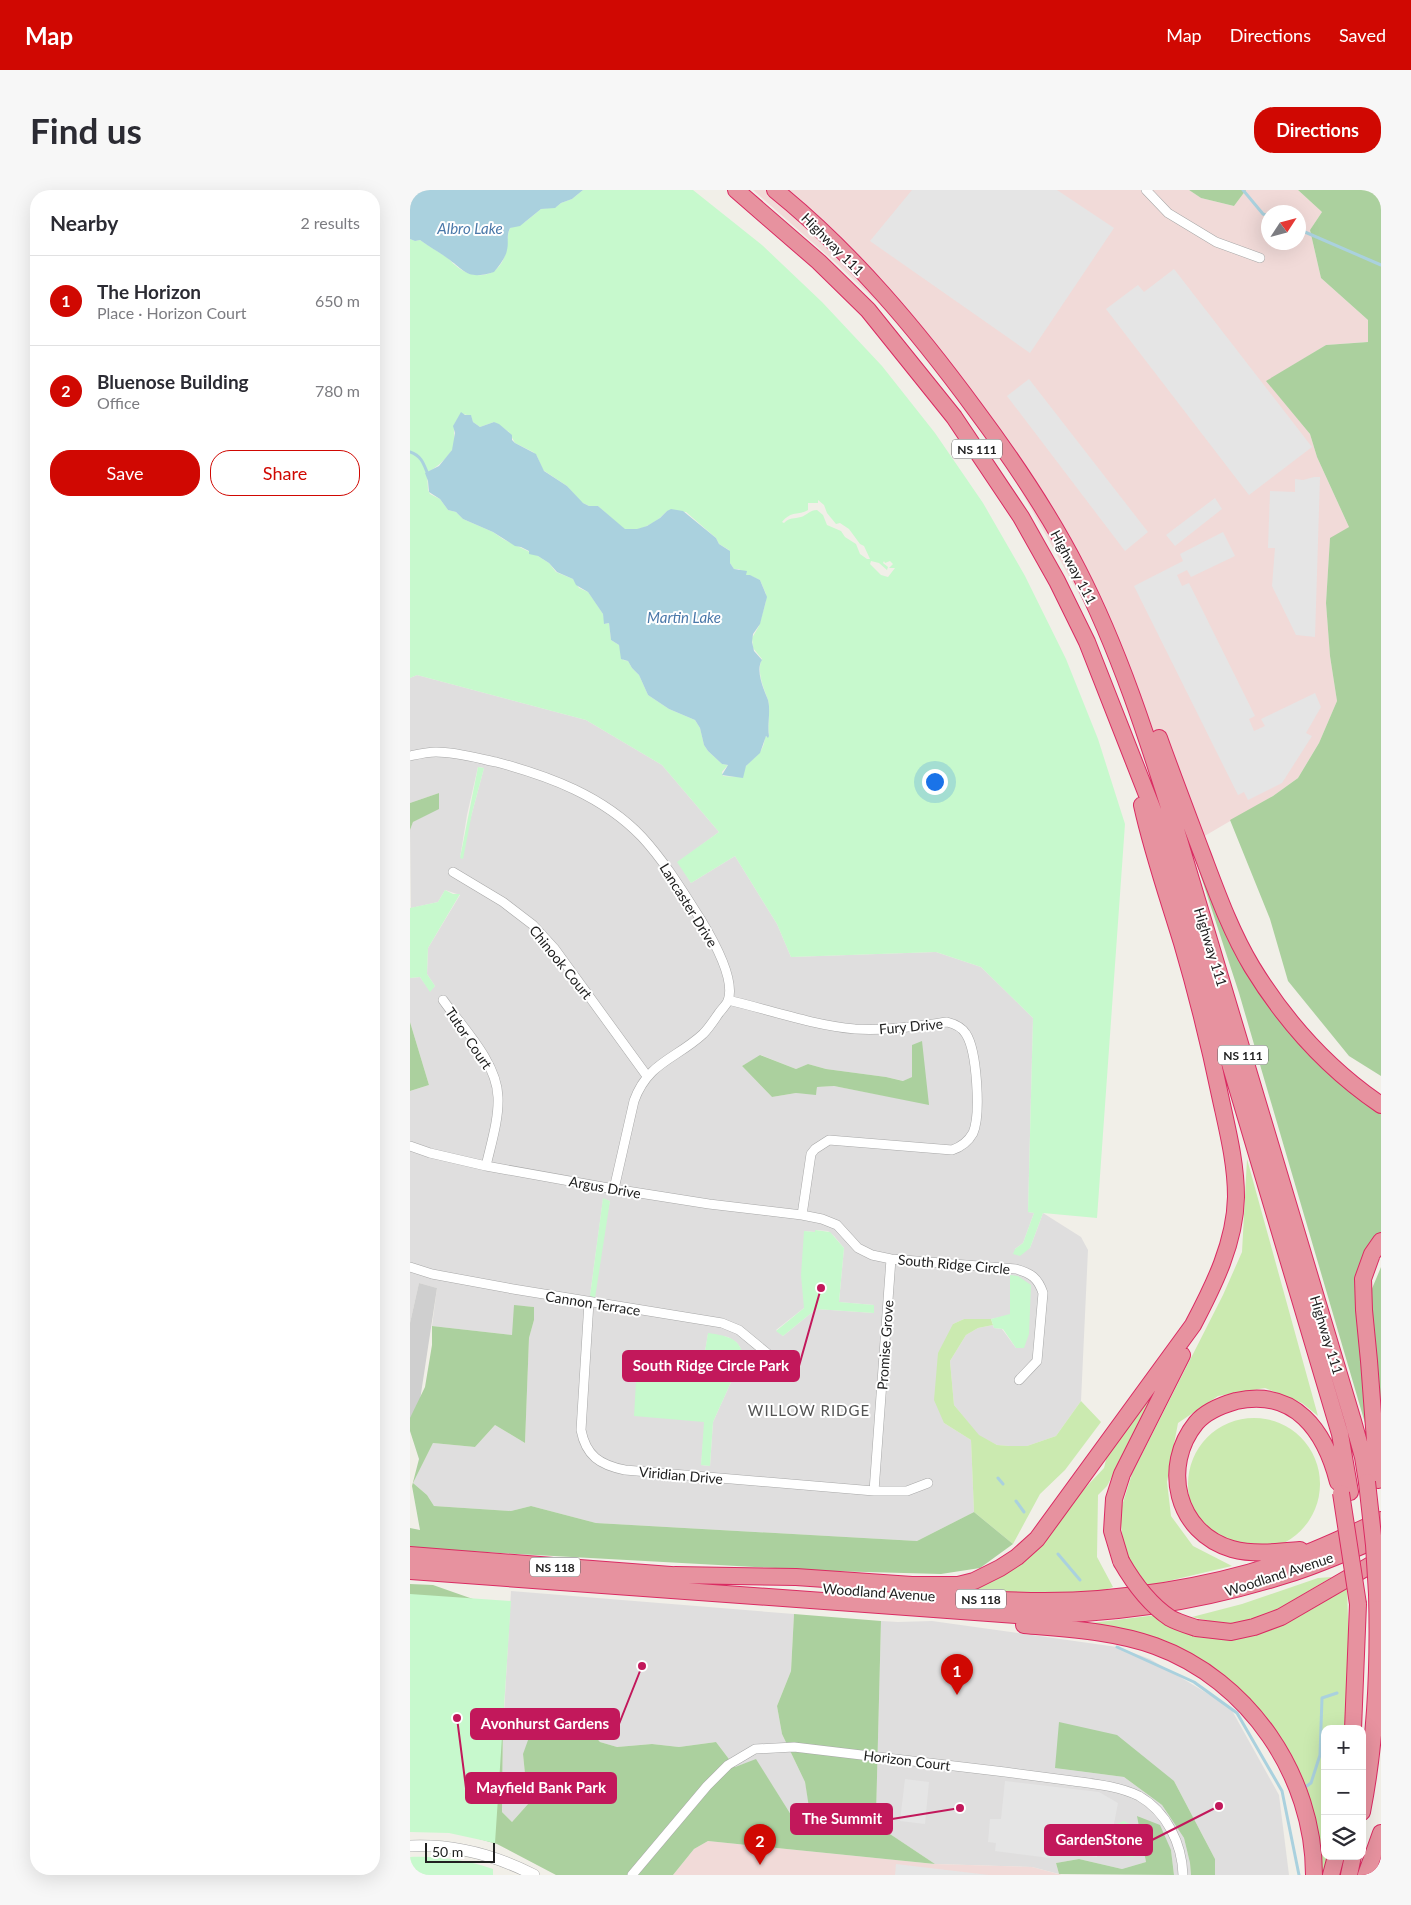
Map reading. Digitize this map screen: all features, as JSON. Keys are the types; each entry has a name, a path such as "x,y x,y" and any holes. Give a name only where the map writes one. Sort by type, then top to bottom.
{"highway":[{"name":"Highway 111","path":"736,190 812,255 868,310 933,389 981,455 1021,517 1087,642 1134,766 1160,828 1337,1426 1345,1493 1358,1556 1353,1725"},
{"name":"Highway 111","path":"775,190 828,237 862,272 907,322 954,380 1008,453 1044,511 1078,569 1107,633 1154,760 1177,832 1363,1457 1372,1481 1378,1597 1377,1679 1374,1723 1366,1782"},
{"path":"1107,633 1142,691 1232,930 1251,966 1276,1005 1307,1042 1336,1070 1381,1105"},
{"path":"675,1575 796,1577 931,1585 958,1585 986,1576 1017,1557 1037,1539 1193,1325 1211,1292 1225,1258 1236,1198 1233,1165 1228,1130 1207,1035 1148,831 1134,766"},
{"path":"1381,1241 1372,1254 1363,1279 1364,1310 1370,1361 1372,1481 1381,1546"},
{"path":"1193,1325 1182,1355 1122,1474 1114,1499 1112,1531 1121,1561 1133,1581 1169,1617 1196,1628 1231,1632 1254,1627 1281,1617 1381,1558"},
{"path":"1317,1548 1283,1552 1245,1552 1230,1548 1205,1536 1194,1524 1180,1497 1177,1468 1180,1452 1197,1422 1212,1410 1228,1403 1245,1400 1258,1399 1276,1402 1292,1408 1308,1419 1322,1438 1345,1493"},
{"name":"Woodland Avenue","path":"410,1556 965,1598 1016,1601 1081,1600 1158,1591 1284,1562 1381,1520"},
{"name":"Woodland Avenue","path":"410,1571 1016,1616 1083,1614 1198,1598 1239,1589 1289,1574 1381,1538"},
{"path":"913,1608 964,1620 1086,1631 1118,1636 1155,1646 1200,1668 1242,1702 1266,1730 1279,1750 1301,1795 1310,1829 1314,1875"},
{"path":"1366,1875 1381,1833"},
{"path":"1331,1875 1335,1860"},
{"path":"1349,1875 1353,1860"}],"street":[{"path":"1146,190 1168,213 1216,242 1260,258"},
{"name":"Lancaster Drive","path":"410,756 436,752 449,753 484,759 532,772 571,787 619,816 641,836 662,861 708,931 725,968 729,987 728,1000"},
{"name":"Chinook Court","path":"453,872 503,902 533,926 554,948 647,1076"},
{"name":"Tutor Court","path":"443,1000 487,1060 496,1082 498,1112 486,1166"},
{"path":"614,1189 634,1101 639,1087 658,1065 703,1034 728,1000"},
{"name":"Fury Drive","path":"728,1000 834,1026 856,1029 877,1029 947,1022 954,1024 967,1034 971,1044 977,1086 976,1123 973,1132 966,1142 952,1150 829,1140 811,1154 802,1215"},
{"name":"Argus Drive","path":"410,1146 430,1153 486,1166 614,1189 709,1204 802,1215"},
{"name":"South Ridge Circle","path":"802,1215 838,1225 858,1248 872,1255 891,1259 1016,1269 1034,1276 1040,1284 1043,1293 1037,1361 1019,1380"},
{"name":"Promise Grove","path":"874,1491 891,1259"},
{"name":"Cannon Terrace","path":"410,1267 432,1274 722,1323 739,1330 768,1354"},
{"name":"Viridian Drive","path":"589,1302 582,1430 583,1437 592,1454 599,1462 608,1467 624,1470 874,1491 908,1491 928,1483"},
{"name":"Horizon Court","path":"632,1875 728,1765 756,1749 794,1747 1099,1784 1129,1792 1150,1804 1171,1829 1179,1845 1184,1875"},
{"path":"410,1846 442,1847 474,1852 504,1861 534,1875"}],"shaded area":[{"path":"753,190 1189,190 1201,198 1234,206 1246,190 1298,190 1322,212 1310,230 1321,278 1368,320 1368,342 1326,345 1267,381 1310,434 1317,457 1349,527 1330,539 1326,603 1330,656 1337,701 1319,743 1298,778 1273,796 1179,851 1110,649 1016,482 916,339 837,264"},
{"path":"912,190 1057,190 1114,228 1030,353 870,241"},
{"path":"1174,269 1312,447 1249,495 1106,309 1138,285 1144,292"},
{"path":"1029,379 1148,532 1125,551 1007,396"},
{"path":"1320,477 1315,637 1296,635 1272,586 1275,548 1268,548 1270,491 1295,492 1295,479 1303,480"},
{"path":"1215,498 1222,509 1175,546 1166,535"},
{"path":"1223,532 1235,556 1191,577 1187,570 1177,575 1182,586 1189,583 1255,716 1249,719 1254,731 1265,726 1261,719 1315,693 1321,707 1306,733 1312,736 1282,783 1248,800 1244,792 1238,795 1134,586 1183,561 1180,554"},
{"path":"417,675 586,720 662,765 719,832 678,862 691,883 735,856 777,924 791,957 936,952 981,967 1033,1018 1028,1212 1034,1213 1023,1243 1015,1249 1030,1248 1043,1213 1081,1237 1088,1250 1081,1401 1056,1436 1027,1446 997,1445 979,1436 954,1405 950,1361 966,1335 978,1328 993,1325 994,1328 1002,1329 1016,1348 1010,1275 1010,1315 991,1319 964,1319 953,1324 944,1423 971,1440 974,1512 917,1541 596,1523 531,1506 511,1511 434,1506 427,1495 413,1483 433,1443 475,1447 495,1425 525,1443 529,1338 534,1320 534,1307 525,1306 512,1335 432,1326 437,1288 419,1283 410,1323 410,1091 429,1085 410,1022 410,978 420,977 430,991 435,986 427,974 428,948 460,895 445,890 438,902 411,908 410,830 413,822 439,808 439,793 410,803 410,678","holes":["478,767 484,768 460,858","912,1045 928,1104 834,1086 817,1087 816,1094 796,1093 772,1097 742,1066 761,1055 796,1069 808,1064 826,1069 904,1081 912,1077","603,1199 610,1201 590,1296","804,1231 828,1231 834,1236 844,1248 839,1302 874,1305 874,1313 816,1309 783,1336 776,1330 804,1308","708,1334 728,1337 740,1347 743,1362 732,1380 713,1422 710,1466 701,1465 705,1422 638,1365 664,1369 679,1363 678,1372 701,1376"]},
{"path":"419,1283 437,1288 417,1420 410,1420 410,1323"},
{"path":"511,1591 794,1614 791,1671 777,1706 782,1734 805,1782 812,1820 793,1818 756,1760 735,1767 716,1742 679,1747 652,1744 617,1747 600,1742 591,1732 583,1733 523,1754 528,1804 512,1822 502,1812 503,1730"},
{"path":"881,1621 932,1621 1117,1647 1150,1659 1230,1707 1279,1795 1289,1875 1215,1875 1215,1859 1174,1781 1055,1768 1124,1777 1162,1805 1184,1838 1191,1875 1174,1875 1171,1850 1138,1816 1146,1862 1122,1869 1079,1859 1056,1863 1059,1874 1032,1867 935,1864 887,1832 876,1817"},
{"path":"905,1779 929,1782 925,1824 900,1821"},
{"path":"1005,1781 1099,1792 1118,1803 1109,1849 1098,1849 1097,1857 1051,1853 1050,1858 995,1851 996,1843 988,1842 990,1819 1001,1819"},
{"path":"708,1841 935,1864 1032,1867 1062,1875 673,1875 694,1849"},
{"path":"896,1864 989,1875 895,1875"}],"green space":[{"path":"583,190 693,190 762,245 822,302 882,366 935,433 983,503 1025,576 1066,659 1098,739 1125,824 1097,1218 1043,1213 1030,1248 1020,1256 1013,1254 1015,1249 1023,1243 1034,1213 1028,1212 1033,1018 981,967 936,952 791,957 777,924 735,856 691,883 677,862 719,832 662,765 586,720 417,675 410,678 410,239 420,240 467,273 473,275 486,274 498,268 502,262 506,253 510,228 525,222 541,209 556,207 572,199","holes":["463,414 471,416 473,422 480,427 494,422 509,432 515,443 537,456 543,470 567,486 581,502 589,506 598,506 625,530 646,526 657,520 667,511 686,512 716,538 719,544 729,550 730,563 734,569 739,569 746,575 760,580 766,594 766,601 759,626 752,638 753,648 762,659 760,674 769,704 769,736 765,737 763,747 759,753 738,777 723,776 722,772 728,765 722,764 708,751 704,745 700,728 695,720 669,709 648,695 639,675 628,661 623,660 619,645 611,640 609,623 605,624 603,614 588,592 579,588 573,579 556,572 549,563 538,556 493,532 463,519 456,512 448,510 440,499 430,494 427,472 443,461 453,448 454,428","818,500 824,505 827,513 836,524 840,523 849,529 860,544 864,546 870,559 860,554 856,544 845,537 841,531 827,525 823,515 817,510 801,517 790,519 784,523 782,522 789,516 808,510 808,503 818,503","871,561 879,563 887,570 888,567 883,563 884,561 885,563 890,561 893,564 889,568 895,568 888,577 881,575 870,564"]},
{"path":"1189,190 1246,190 1234,206 1201,198"},
{"path":"1298,190 1381,190 1381,1076 1349,1056 1288,981 1270,919 1230,820 1273,796 1298,778 1319,743 1337,701 1330,656 1326,603 1330,538 1349,527 1317,457 1310,434 1266,381 1326,345 1368,342 1368,320 1321,278 1310,230 1322,212"},
{"path":"478,767 484,768 472,813 463,859 460,858"},
{"path":"439,793 439,809 413,822 410,830 410,803"},
{"path":"1194,855 1243,950 1276,1005 1381,1112 1381,1235 1358,1293 1367,1430 1239,993"},
{"path":"445,890 453,894 460,894 428,948 427,974 435,986 430,992 420,977 410,978 410,908 438,902"},
{"path":"410,1022 429,1085 410,1091"},
{"path":"922,1041 929,1105 834,1086 817,1087 816,1095 796,1093 772,1097 742,1066 760,1055 796,1069 808,1064 826,1069 903,1081 912,1077 912,1045"},
{"path":"1247,1159 1318,1416 1302,1403 1265,1388 1218,1396 1178,1423 1167,1482 1171,1516 1193,1546 1232,1566 1147,1586 1133,1570 1127,1558 1123,1543 1120,1512 1132,1474 1223,1295 1242,1252"},
{"path":"603,1198 610,1201 595,1298 590,1296"},
{"path":"815,1230 830,1232 844,1248 839,1302 874,1305 874,1313 816,1309 783,1336 776,1331 804,1308 801,1275 804,1231 815,1232"},
{"path":"1381,1267 1381,1426 1366,1303"},
{"path":"1010,1275 1018,1276 1031,1285 1029,1334 1024,1348 1016,1348 1003,1329 994,1328 991,1319 1010,1314"},
{"path":"514,1305 534,1307 534,1320 529,1338 525,1443 495,1425 475,1447 433,1443 413,1483 427,1495 434,1506 511,1511 531,1506 596,1523 917,1541 974,1512 1013,1544 980,1568 941,1574 829,1571 410,1548 410,1528 420,1530 412,1486 419,1459 410,1431 410,1418 425,1387 432,1345 432,1326 512,1335"},
{"path":"964,1319 991,1319 993,1325 978,1328 966,1335 950,1361 954,1405 979,1435 997,1445 1027,1446 1056,1436 1081,1401 1101,1422 1065,1470 1040,1494 1013,1544 974,1512 971,1440 944,1423 934,1400 938,1353 953,1324"},
{"path":"708,1333 727,1337 735,1341 741,1349 743,1361 713,1422 710,1466 701,1465 704,1422 634,1416 637,1365 701,1376"},
{"path":"1157,1390 1107,1486 1098,1495 1097,1557 1113,1587 1101,1591 1006,1600 993,1592 973,1592 1056,1528 1054,1521 1104,1468 1109,1447"},
{"path":"1254,1418 1267,1419 1279,1423 1301,1437 1315,1459 1319,1471 1319,1497 1315,1509 1301,1531 1279,1545 1267,1549 1254,1550 1241,1549 1229,1545 1207,1531 1193,1509 1189,1497 1188,1484 1189,1471 1193,1459 1207,1437 1229,1423 1241,1419"},
{"path":"1332,1577 1245,1629 1192,1617 1242,1604 1318,1578"},
{"path":"410,1584 433,1585 490,1605 504,1630 502,1812 512,1822 528,1804 523,1754 532,1729 591,1732 600,1742 617,1747 652,1744 679,1747 716,1742 735,1767 756,1759 793,1818 811,1820 805,1782 782,1734 777,1706 791,1671 794,1614 881,1621 876,1817 887,1832 935,1864 708,1841 694,1849 673,1875 556,1875 497,1844 440,1828 410,1726"},
{"path":"1347,1588 1350,1682 1347,1725 1321,1725 1321,1860 1326,1860 1323,1875 1319,1875 1267,1724 1135,1634 1091,1623 1157,1615 1187,1629 1294,1619"},
{"path":"410,1594 511,1601 495,1843 449,1833 410,1832"},
{"path":"1059,1722 1117,1735 1174,1781 1215,1859 1215,1875 1191,1875 1184,1838 1162,1805 1124,1777 1055,1768"},
{"path":"1137,1816 1160,1825 1171,1850 1174,1875 1059,1874 1056,1863 1079,1859 1122,1869 1146,1862"},
{"path":"1124,1821 1129,1824 1134,1857 1119,1856 1116,1845 1117,1824"},
{"path":"410,1857 442,1858 473,1863 493,1869 493,1875 410,1875"}],"water":[{"name":"Albro Lake","path":"410,190 583,190 572,199 561,203 555,208 541,209 520,226 510,228 506,253 494,272 473,275 464,271 420,240 410,239"},
{"name":"Martin Lake","path":"461,412 465,415 471,415 473,422 480,427 494,422 499,424 512,435 512,440 515,443 536,454 544,471 567,486 583,503 589,506 598,506 625,529 637,529 647,526 671,509 683,511 716,538 719,544 730,551 730,563 734,569 747,571 746,575 760,580 767,597 760,624 753,634 752,642 754,651 762,660 759,669 762,686 769,704 769,736 768,738 766,736 760,753 746,766 743,778 722,775 728,765 722,764 708,751 704,745 700,728 695,720 669,709 648,695 639,675 628,661 621,659 619,645 611,640 609,623 604,624 603,614 588,592 576,585 573,579 557,572 549,563 538,556 529,554 529,551 515,546 493,532 463,519 456,512 448,510 440,499 429,492 425,473 439,466 452,450 455,433 453,426"}],"waterway":[{"path":"1243,190 1261,212"},
{"path":"1306,232 1381,265"},
{"path":"410,452 417,455 427,472"},
{"path":"998,1478 1003,1484"},
{"path":"1016,1501 1024,1512"},
{"path":"1058,1554 1080,1580"},
{"path":"1117,1647 1194,1682 1237,1713 1282,1791 1299,1875"},
{"path":"1304,1788 1311,1783 1320,1755 1322,1698 1337,1693"}],"place":[{"name":"South Ridge Circle Park","path":"821,1288"},
{"name":"Avonhurst Gardens","path":"642,1666"},
{"name":"The Horizon","path":"957,1695"},
{"name":"Mayfield Bank Park","path":"457,1718"},
{"name":"GardenStone","path":"1219,1806"},
{"name":"The Summit","path":"960,1808"},
{"name":"Bluenose Building","path":"760,1865"}],"district":[{"name":"WILLOW RIDGE","path":"809,1410"}]}
